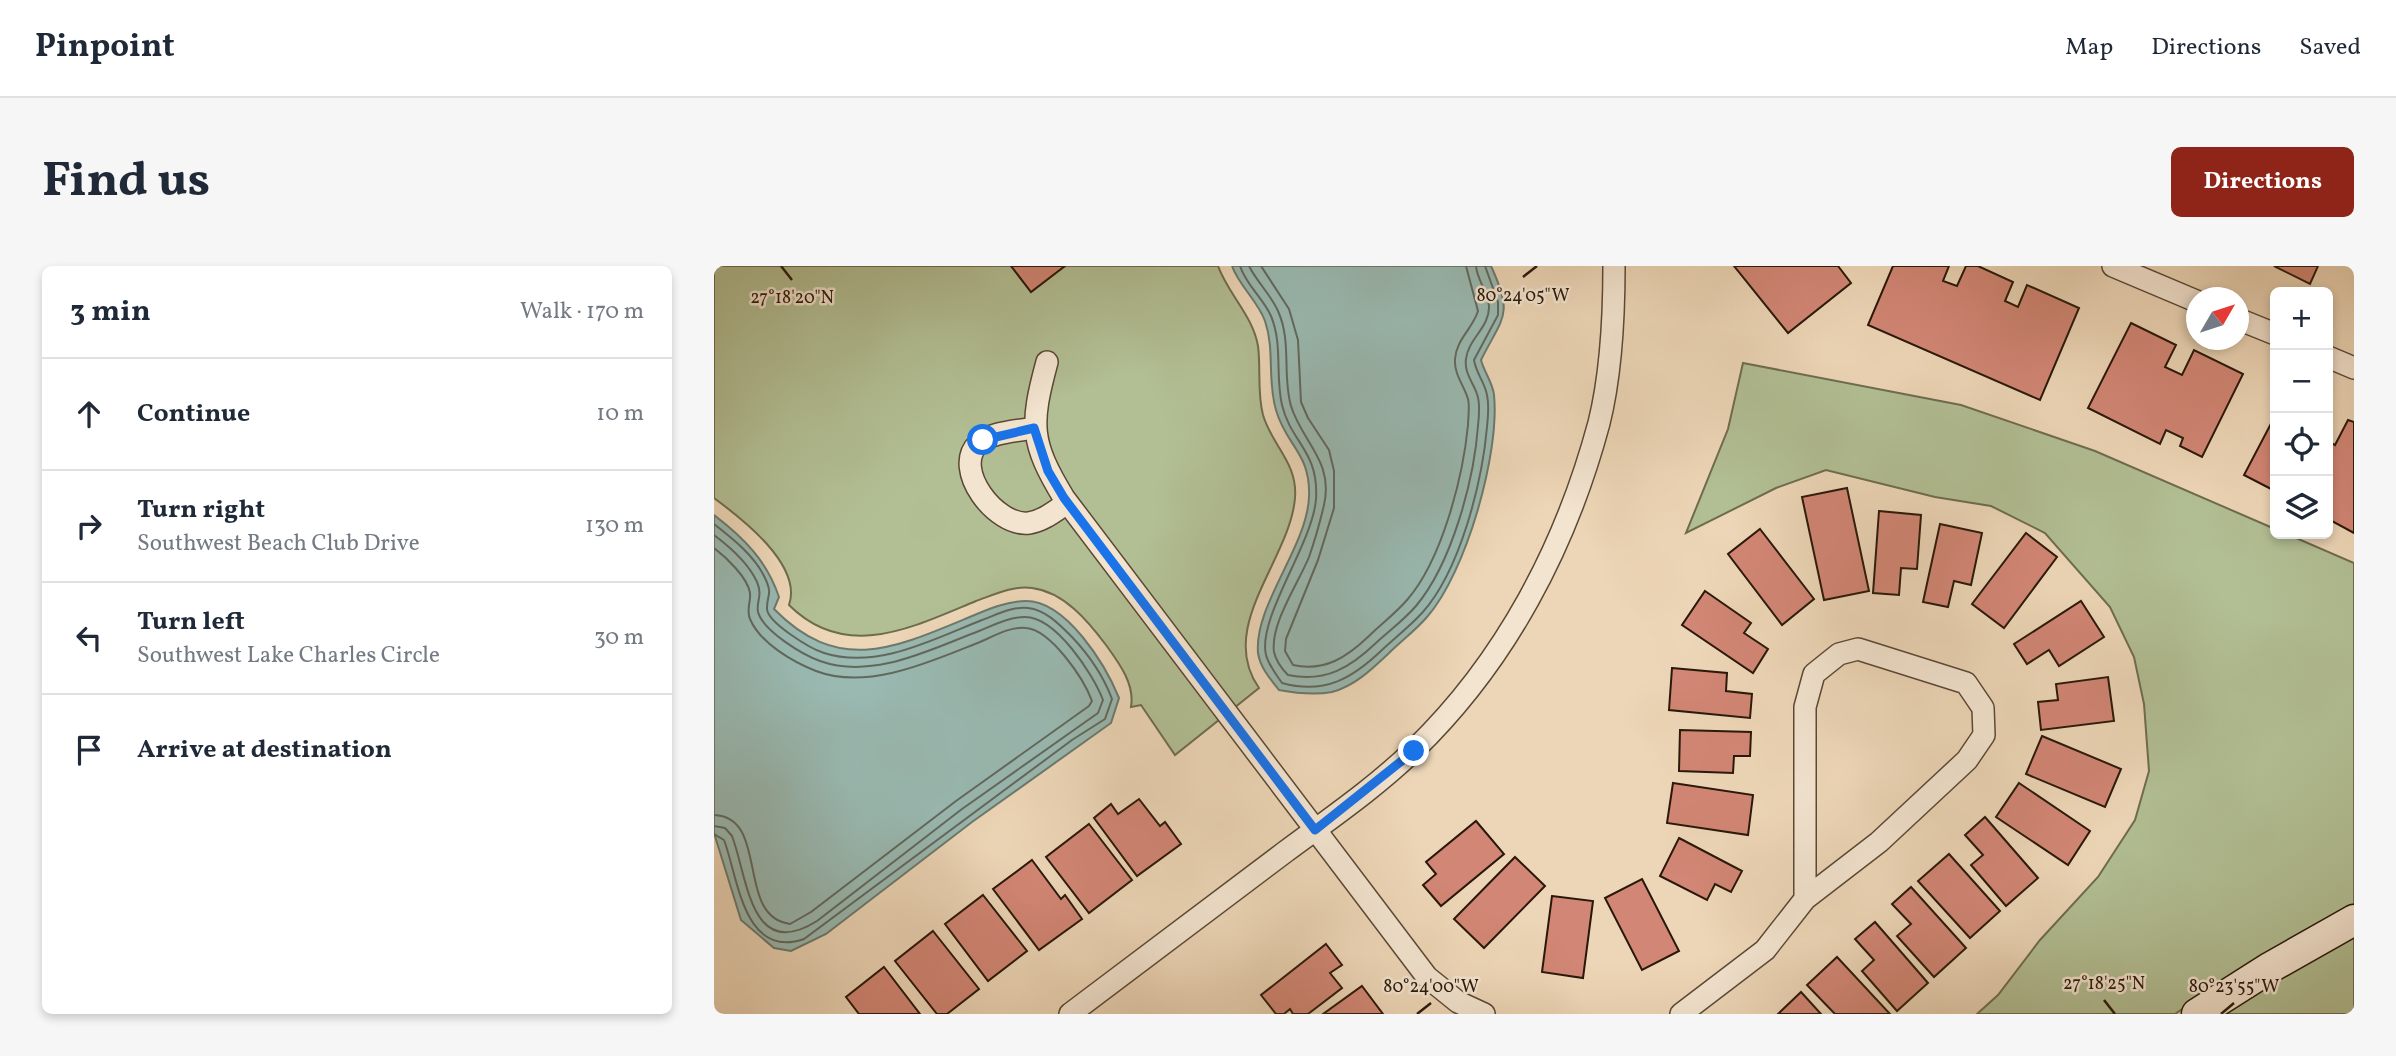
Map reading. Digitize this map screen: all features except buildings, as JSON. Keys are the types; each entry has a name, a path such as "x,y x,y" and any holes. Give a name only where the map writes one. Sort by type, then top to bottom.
{"street":[{"path":"1070,1014 1315,830 1414,751 1493,659 1536,589 1569,517 1599,421 1614,312 1614,266"},
{"path":"2113,266 2186,297"},
{"path":"2249,323 2270,332"},
{"path":"2333,359 2354,368"},
{"path":"1047,362 1036,402 1034,428 1048,471 1067,503 1427,976 1458,1002 1484,1014"},
{"path":"1034,428 983,440 975,446 970,459 972,475 984,499 1008,520 1030,523 1067,503"},
{"path":"1681,1014 1765,950 1805,899 1879,842 1967,760 1984,735 1983,708 1966,683 1858,649 1839,654 1814,674 1805,707 1805,899"},
{"path":"2197,1014 2270,967 2354,920"}],"green space":[{"path":"714,266 1218,266 1255,335 1263,415 1289,465 1295,486 1290,521 1250,617 1246,641 1248,665 1259,688 1175,755 1141,705 1131,707 1131,690 1125,674 1099,636 1083,617 1055,595 1032,588 1018,588 904,629 857,636 833,632 811,622 789,605 791,590 779,559 753,530 714,498"},
{"path":"1743,363 1961,405 2095,451 2270,527 2270,539 2299,539 2354,563 2354,906 2175,1014 1977,1014 1998,995 2040,940 2098,877 2135,820 2149,771 2144,704 2134,657 2110,607 2045,533 1991,506 1935,497 1826,470 1776,488 1686,533 1728,429"},
{"path":"2354,935 2354,1014 2219,1014"}],"water":[{"path":"1232,266 1491,266 1502,296 1503,315 1481,360 1494,395 1492,448 1477,511 1455,572 1441,597 1418,626 1363,676 1332,692 1279,690 1259,658 1259,635 1264,615 1300,536 1306,516 1309,482 1302,460 1276,410 1270,343 1265,321"},
{"path":"714,515 735,532 761,561 779,597 774,609 797,629 820,642 865,650 889,646 913,640 1002,605 1018,601 1041,604 1070,623 1105,669 1119,698 1111,723 972,822 826,934 791,951 774,948 741,920 714,833"}],"route":[{"path":"983,440 1034,428 1048,471 1064,498 1315,830 1414,751"}]}
